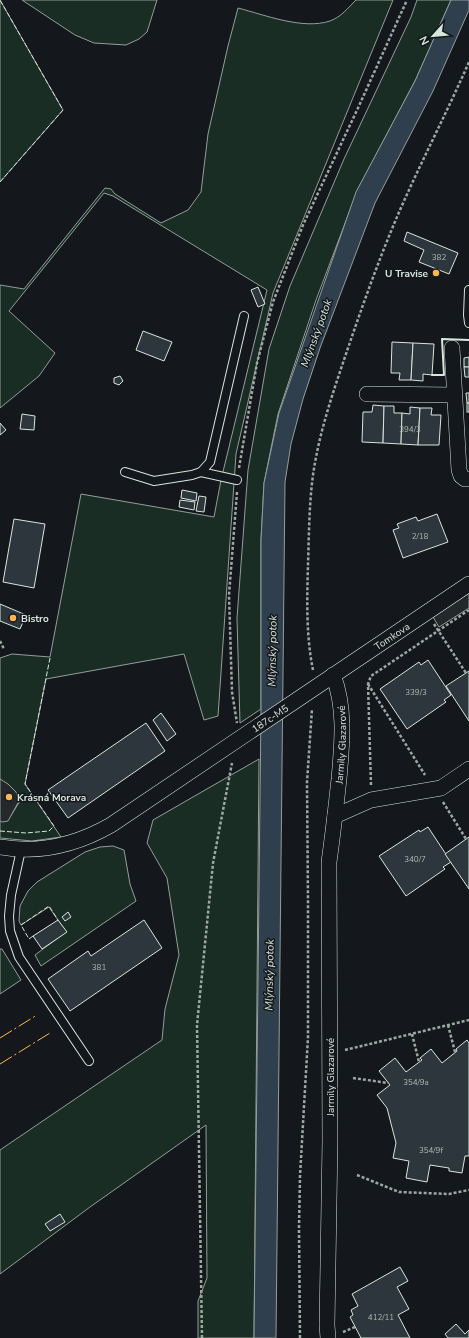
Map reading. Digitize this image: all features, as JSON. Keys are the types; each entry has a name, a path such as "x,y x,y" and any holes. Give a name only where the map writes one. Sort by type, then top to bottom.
{"street":[{"path":"452,348 459,470 461,476 465,479 469,479"},
{"path":"367,394 454,395"},
{"name":"Tomkova","path":"314,688 469,584"},
{"name":"Jarmily Glazarové","path":"333,675 339,693 342,714 342,747 329,862 334,1335"},
{"name":"187c-M5","path":"0,847 21,850 42,849 66,845 87,838 101,831 139,807 314,688"},
{"path":"335,816 371,800 441,788 469,769"}],"lane":[{"path":"469,290 469,323"},
{"path":"125,472 154,481 192,475 201,472 210,462 244,316"},
{"path":"201,472 238,480"},
{"path":"21,850 11,895 9,916 10,931 19,957 89,1061"}],"path":[{"path":"303,225 407,0"},
{"path":"313,671 308,628 309,540 313,475 320,438 359,316 385,247 423,159 469,62"},
{"path":"371,800 368,684 371,676 469,610"},
{"path":"426,612 466,673"},
{"path":"0,641 4,649"},
{"path":"368,684 466,839"},
{"path":"300,1338 300,1176 308,1037 307,782 311,743 312,705"},
{"path":"202,1338 197,1025 212,863 239,739"},
{"path":"330,1053 469,1020"},
{"path":"448,1025 455,1052"},
{"path":"412,1034 419,1062"},
{"path":"353,1078 388,1083"},
{"path":"356,1176 399,1192 449,1194 469,1190"},
{"path":"334,1335 355,1327"}],"green space":[{"path":"0,0 63,110 0,182"},
{"path":"22,0 157,0 147,32 139,39 126,45 94,43 75,35"},
{"path":"356,0 393,0 273,293 236,454 218,716 204,720 184,654 46,679 25,784 61,837 32,841 0,838 0,821 10,817 20,801 18,795 13,793 0,780 0,658 12,654 50,657 81,494 214,517 221,480 267,290 113,196 104,193 9,311 55,353 39,376 0,408 0,285 24,289 105,188 111,189 115,194 161,223 188,210 201,192 208,134 238,8 272,18 308,24 330,21 338,17"},
{"path":"417,0 451,0 416,79 358,189 316,300 278,414 264,483 261,540 261,709 240,723 237,618 248,470 269,349 290,286 344,159 411,17"},
{"path":"259,759 254,1338 198,1338 198,1301 207,1278 206,1125 90,1207 0,1274 0,1150 162,1040 165,1009 179,955 167,878 147,843 153,820"},
{"path":"113,846 124,850 130,884 136,901 41,966 35,955 66,932 49,907 21,925 19,921 20,906 28,891 37,882 85,852 100,847"},
{"path":"0,949 2,949 21,980 0,994"}],"shaded area":[{"path":"469,593 469,608 439,627 433,617"},
{"name":"Krásná Morava","path":"0,779 16,792 19,801 8,821 2,822 0,821"}],"water":[{"name":"Mlýnský potok","path":"451,0 469,0 469,10 433,91 375,203 320,348 303,399 291,444 285,482 276,1338 254,1338 261,709 261,540 264,483 279,413 356,192 415,81"}],"building":[{"path":"407,232 458,253 449,274 419,262 424,250 404,241"},
{"path":"258,287 265,304 258,307 251,290"},
{"path":"143,331 172,342 164,361 136,350"},
{"path":"392,342 413,343 411,380 399,380 400,373 391,373"},
{"path":"413,343 434,344 432,375 423,374 423,381 411,380"},
{"path":"469,357 469,367 464,367 464,358"},
{"path":"464,367 469,367 469,377 465,377"},
{"path":"120,376 123,381 119,385 114,383 114,378"},
{"path":"466,393 469,393 469,403 467,403"},
{"path":"467,403 469,403 469,412 467,412"},
{"path":"373,405 384,406 383,443 362,442 363,412 372,412"},
{"path":"384,406 394,406 394,413 402,413 401,444 383,443"},
{"path":"410,407 420,408 418,445 401,444 402,413 410,414"},
{"path":"420,408 432,408 431,415 441,415 439,445 418,445"},
{"path":"22,414 35,416 34,430 20,429"},
{"path":"0,423 6,430 0,435"},
{"path":"182,490 197,493 196,501 181,498"},
{"path":"199,496 206,497 204,512 196,511"},
{"path":"180,500 195,502 194,510 179,507"},
{"path":"437,514 448,542 403,558 393,530 399,528 397,524 416,517 418,521"},
{"path":"14,519 45,524 34,588 3,582"},
{"name":"Bistro","path":"0,604 26,615 20,629 0,621"},
{"path":"428,660 451,695 444,700 446,702 407,729 380,689 419,662 421,665"},
{"path":"469,671 469,721 446,686"},
{"path":"161,713 176,734 167,741 153,720"},
{"path":"146,723 165,751 68,818 48,790"},
{"path":"428,827 451,862 443,867 445,869 406,896 379,856 419,830 420,832"},
{"path":"469,837 469,889 445,854"},
{"path":"68,912 71,917 65,921 62,917"},
{"path":"58,920 67,932 42,949 33,936"},
{"path":"144,920 162,948 70,1011 48,979 88,951 91,956"},
{"path":"467,1040 469,1043 469,1156 465,1156 462,1173 449,1171 449,1168 430,1165 427,1182 406,1178 409,1161 393,1158 396,1143 387,1108 377,1095 390,1085 379,1071 395,1058 406,1072 422,1060 420,1058 431,1049 442,1063 457,1051 456,1049"},
{"path":"60,1214 65,1222 50,1231 45,1224"},
{"path":"400,1267 408,1281 397,1287 409,1309 398,1315 410,1338 361,1338 350,1317 353,1315 351,1310 358,1306 352,1294"},
{"path":"456,1324 465,1334 469,1330 469,1338 448,1338 445,1334"}],"fence":[{"path":"0,0 63,110 0,182"},
{"path":"0,831 26,833 49,831 54,826 25,784 50,658"},
{"path":"33,936 29,939 21,925 49,906 58,920"}],"wall":[{"path":"432,375 444,375 442,339 469,340"}],"power":[{"path":"0,1038 37,1015"},
{"path":"0,1064 50,1033"}],"place":[{"name":"U Travise","path":"436,273"},
{"name":"Bistro","path":"13,618"},
{"name":"Krásná Morava","path":"9,797"}]}
